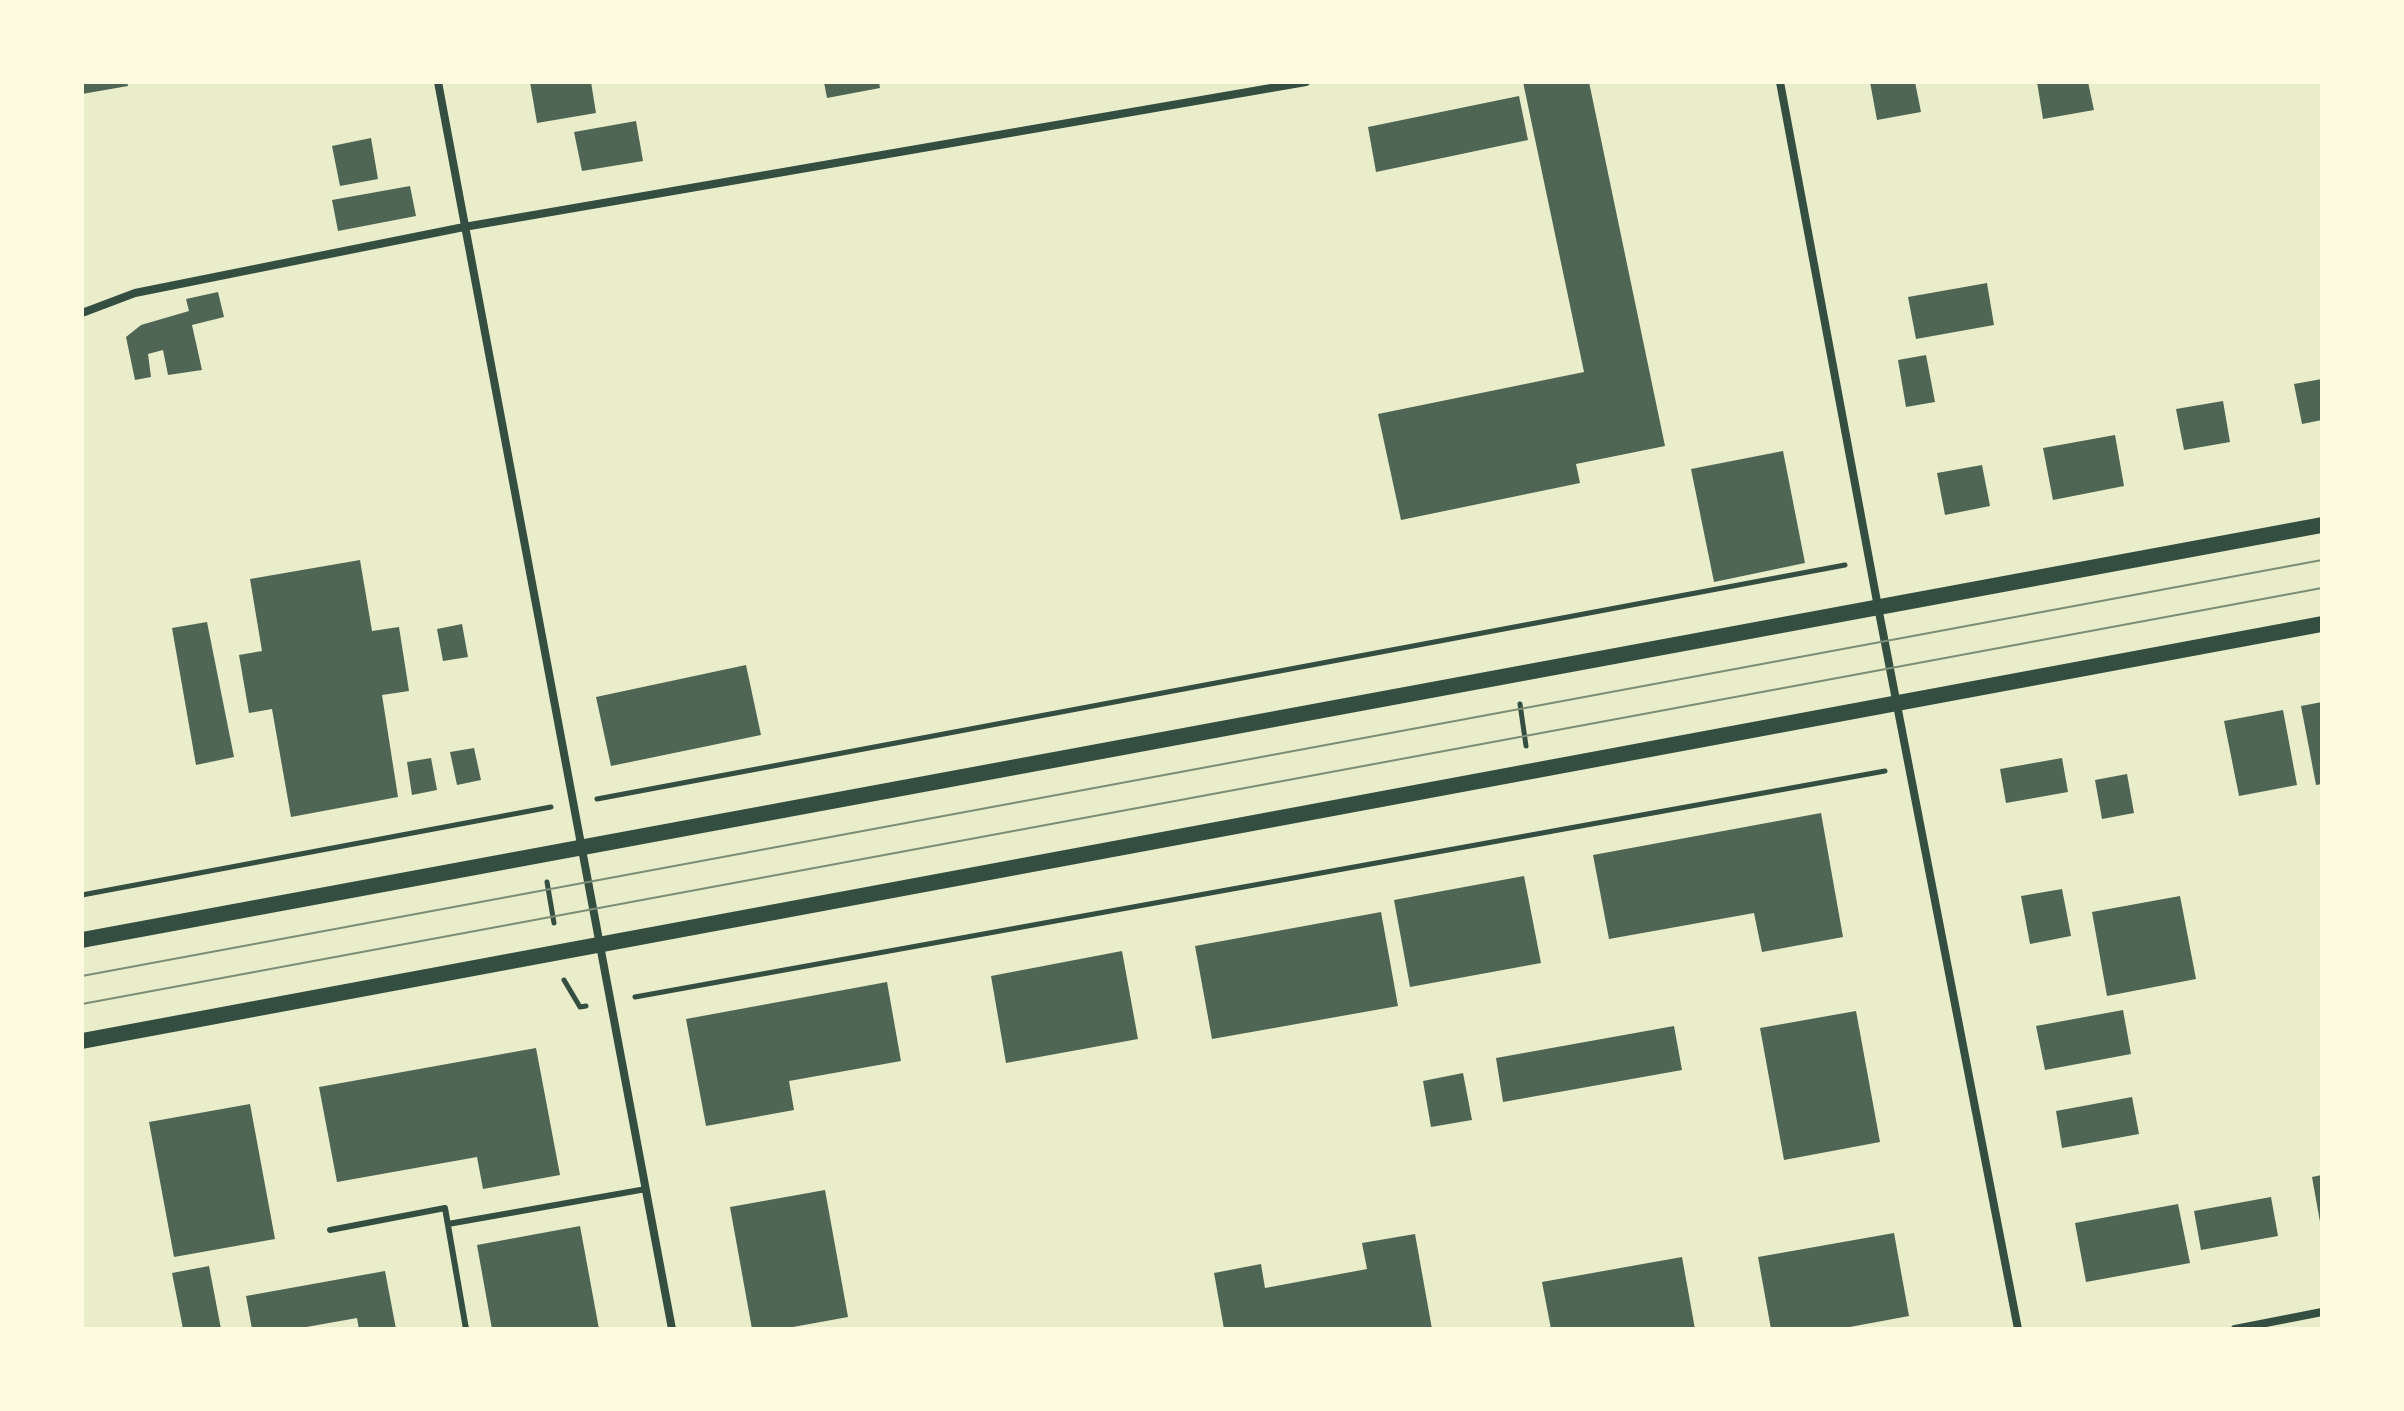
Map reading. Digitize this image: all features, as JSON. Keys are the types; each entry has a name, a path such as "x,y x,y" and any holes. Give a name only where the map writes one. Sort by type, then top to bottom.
{"main road":[{"path":"82,940 2322,525"},
{"path":"82,1041 2322,624"}],"street":[{"path":"438,82 672,1329"},
{"path":"82,313 135,293 464,227 1306,82"},
{"path":"1780,82 2018,1329"},
{"path":"2235,1329 2322,1312"}],"lane":[{"path":"448,1224 646,1189"},
{"path":"330,1230 445,1208 466,1329"}],"path":[{"path":"82,895 1869,560"},
{"path":"1515,674 1531,770"},
{"path":"609,1002 1909,766"}],"building":[{"path":"82,82 127,82 128,86 82,94"},
{"path":"530,82 591,82 596,113 537,123"},
{"path":"824,82 879,82 880,88 827,98"},
{"path":"1523,82 1589,82 1665,446 1576,464 1580,483 1401,520 1378,414 1584,372"},
{"path":"1870,82 1915,82 1921,112 1877,120"},
{"path":"2037,82 2088,82 2094,110 2043,119"},
{"path":"1519,96 1528,140 1376,172 1368,127"},
{"path":"636,121 643,161 582,171 574,132"},
{"path":"371,138 378,179 340,186 332,146"},
{"path":"410,186 416,216 338,231 332,200"},
{"path":"1987,283 1994,325 1916,339 1908,297"},
{"path":"218,292 224,317 192,325 202,370 168,375 163,350 148,354 151,377 135,380 126,337 141,325 189,311 186,299"},
{"path":"1926,355 1935,402 1906,407 1898,360"},
{"path":"2322,379 2322,420 2302,424 2294,384"},
{"path":"2223,401 2230,442 2184,450 2176,409"},
{"path":"2115,435 2124,486 2053,500 2043,448"},
{"path":"1783,451 1805,563 1714,582 1691,469"},
{"path":"1982,465 1990,506 1945,515 1937,473"},
{"path":"360,560 372,631 399,627 409,691 382,695 398,797 291,817 272,709 249,713 239,655 262,651 250,579"},
{"path":"207,622 234,757 196,765 172,628"},
{"path":"462,624 468,657 443,661 437,629"},
{"path":"746,665 761,735 611,766 596,697"},
{"path":"2322,702 2322,784 2316,785 2301,706"},
{"path":"2283,710 2297,785 2239,796 2224,721"},
{"path":"474,748 481,780 457,785 450,752"},
{"path":"431,758 437,790 412,795 407,762"},
{"path":"2062,758 2068,792 2006,803 2000,769"},
{"path":"2127,774 2134,813 2102,819 2095,780"},
{"path":"1821,813 1843,937 1762,952 1754,913 1609,939 1593,855"},
{"path":"1524,876 1541,963 1410,987 1394,900"},
{"path":"2062,889 2071,936 2030,944 2021,896"},
{"path":"2180,896 2196,979 2107,996 2092,912"},
{"path":"1381,912 1398,1006 1212,1039 1195,946"},
{"path":"1122,951 1138,1039 1006,1063 991,976"},
{"path":"887,982 901,1061 789,1081 794,1110 706,1126 686,1019"},
{"path":"2123,1010 2131,1054 2045,1070 2036,1026"},
{"path":"1856,1011 1880,1142 1784,1160 1760,1028"},
{"path":"1674,1026 1682,1070 1503,1102 1496,1058"},
{"path":"536,1048 560,1175 483,1189 477,1157 337,1182 319,1087"},
{"path":"1463,1073 1472,1120 1431,1127 1423,1081"},
{"path":"2132,1097 2139,1134 2062,1148 2056,1111"},
{"path":"250,1104 275,1239 174,1257 149,1122"},
{"path":"2322,1175 2322,1221 2320,1222 2312,1177"},
{"path":"825,1190 848,1317 782,1329 752,1329 730,1207"},
{"path":"2271,1197 2278,1236 2201,1250 2194,1211"},
{"path":"2178,1204 2190,1263 2086,1282 2075,1223"},
{"path":"580,1226 599,1329 492,1329 477,1245"},
{"path":"1894,1233 1909,1316 1839,1329 1771,1329 1758,1257"},
{"path":"1415,1234 1432,1329 1224,1329 1214,1273 1261,1264 1265,1288 1367,1269 1362,1243"},
{"path":"1682,1257 1695,1329 1551,1329 1542,1282"},
{"path":"209,1266 221,1329 183,1329 172,1273"},
{"path":"385,1271 396,1329 359,1329 357,1318 295,1329 252,1329 246,1296"}],"tram line":[{"path":"82,976 2322,560"},
{"path":"82,1004 2322,588"}]}
